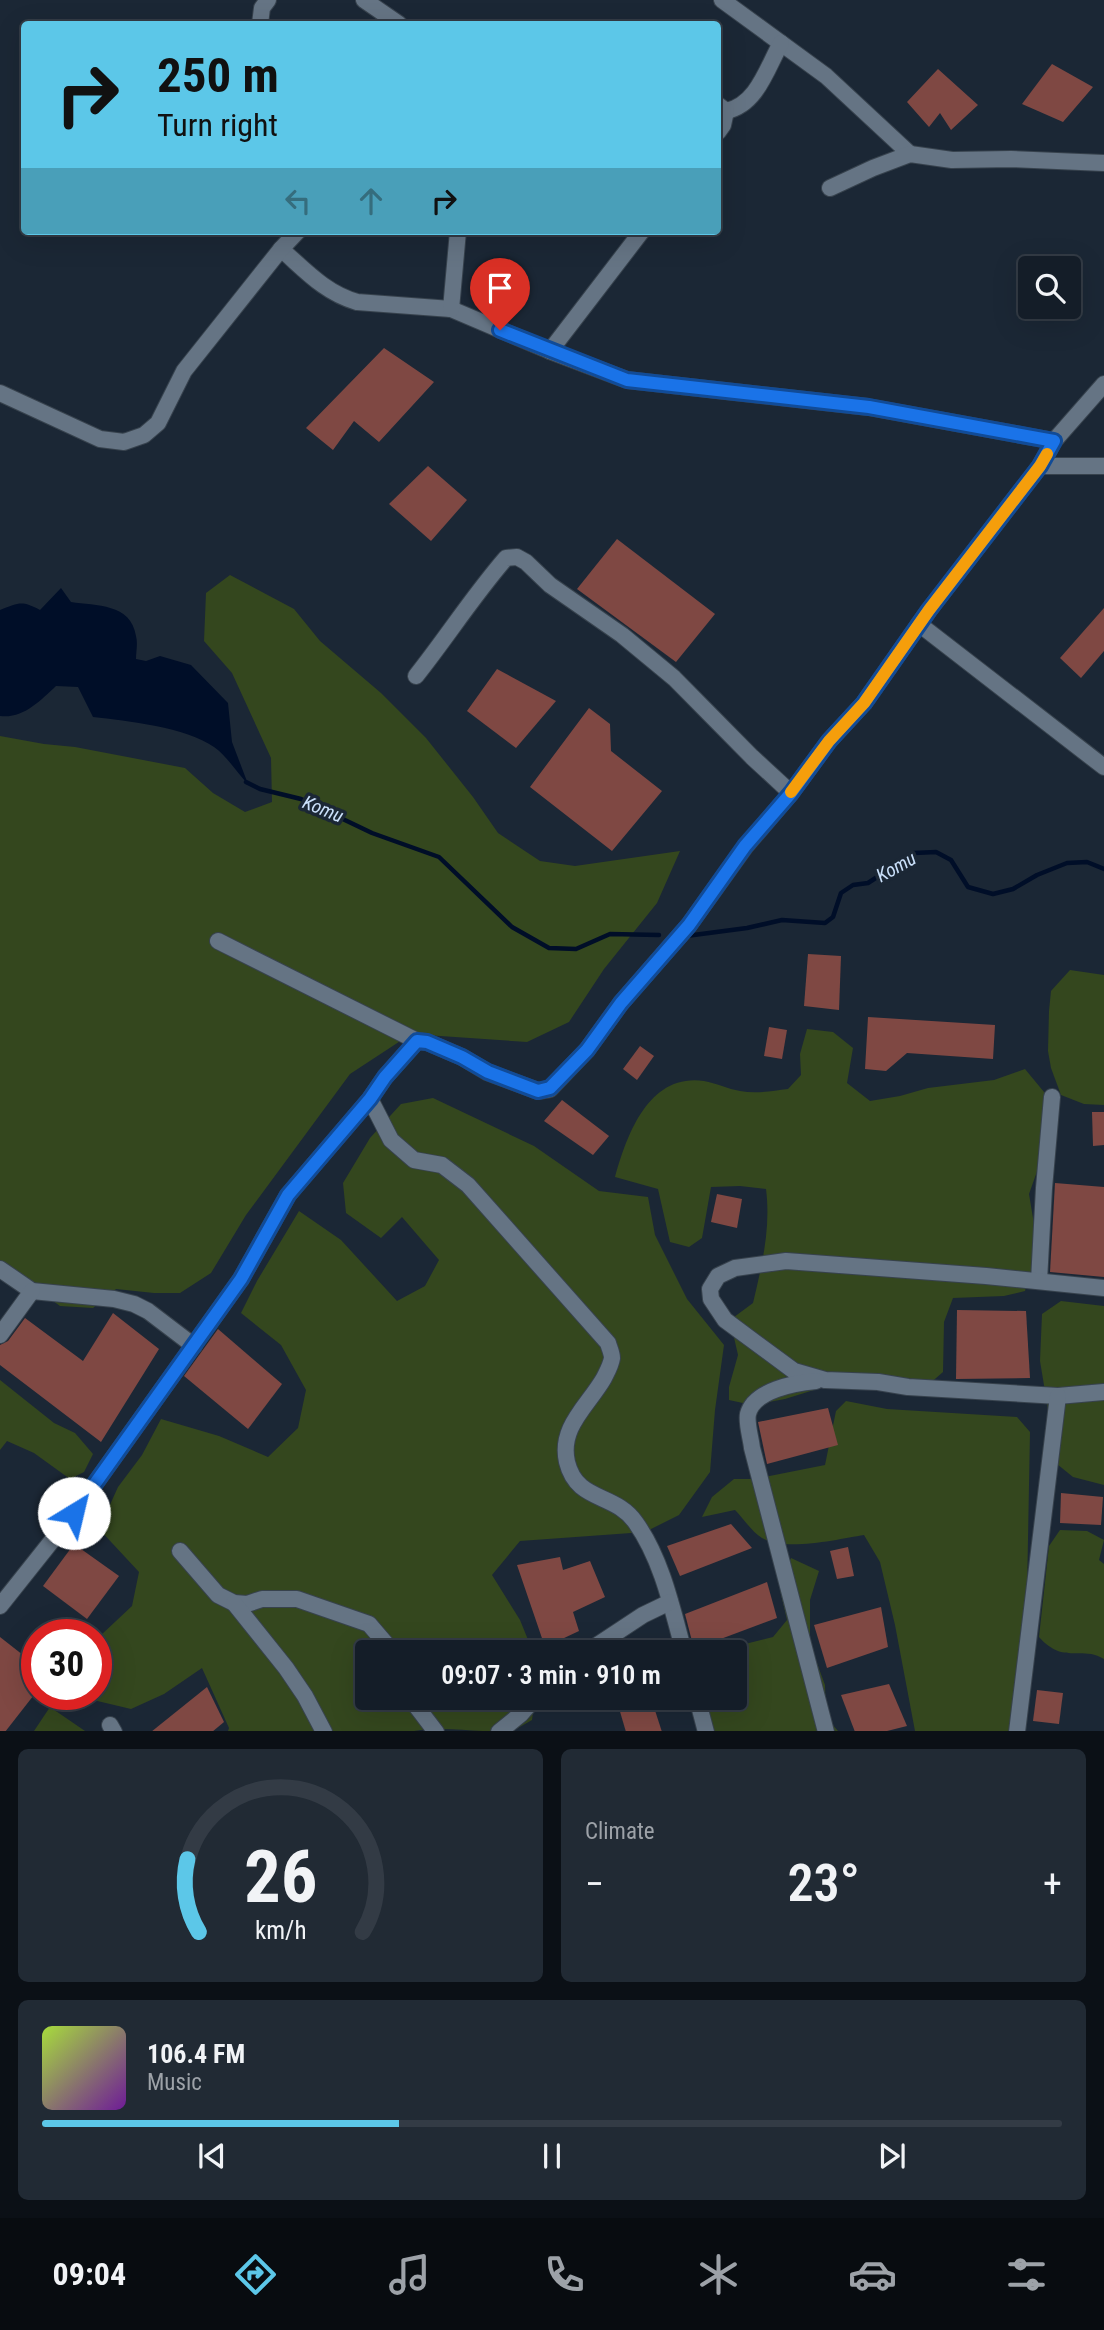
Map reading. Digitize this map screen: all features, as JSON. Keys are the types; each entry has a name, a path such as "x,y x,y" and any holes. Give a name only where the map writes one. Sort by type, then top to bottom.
{"street":[{"path":"260,21 262,9 268,0"},
{"path":"364,0 395,21"},
{"path":"722,0 826,76 910,154"},
{"path":"721,128 722,107 736,109 751,97 780,43"},
{"path":"830,188 910,154 952,160 1011,159 1104,163"},
{"path":"0,393 100,439 124,442 144,435 158,422 184,371 294,235"},
{"path":"451,309 458,235"},
{"path":"550,351 639,235"},
{"path":"281,249 321,285 342,298 357,302 451,309 627,380 869,407 1054,441"},
{"path":"218,941 417,1041 427,1042 488,1072 538,1091 550,1088 587,1050 621,1003 689,925 745,846 791,793 829,741 864,703 919,624 1040,466 1054,441 1104,384"},
{"path":"1040,466 1104,466"},
{"path":"415,676 448,636 481,587 506,558 517,557 550,585 622,635 674,678 734,740 791,793"},
{"path":"919,624 1104,767"},
{"path":"0,1606 74,1513 241,1279 288,1195 417,1041"},
{"path":"1039,1281 1052,1097"},
{"path":"370,1099 391,1140 414,1160 442,1165 468,1185 608,1343 612,1357 608,1370 570,1428 564,1446 568,1465 580,1488 621,1508 635,1520 653,1549 681,1640"},
{"path":"825,1380 794,1371 725,1320 711,1299 710,1289 718,1276 734,1268 773,1262 806,1261 1104,1288"},
{"path":"0,1269 32,1291 114,1299 134,1304 148,1311 194,1346"},
{"path":"0,1335 32,1291"},
{"path":"826,1731 752,1448 747,1415 755,1399 791,1384 825,1380 1058,1396 1104,1392"},
{"path":"1017,1731 1058,1396"},
{"path":"180,1550 218,1595 234,1603 247,1604 262,1599 297,1599 369,1624 383,1640"},
{"path":"605,1640 643,1615 670,1602"},
{"path":"234,1603 286,1668 324,1731"},
{"path":"420,1710 436,1731"},
{"path":"499,1731 524,1710"},
{"path":"700,1710 706,1731"}],"green space":[{"path":"230,575 294,609 320,641 381,693 426,738 498,833 540,861 575,866 680,851 657,903 604,969 569,1022 527,1042 411,1034 350,1074 246,1215 211,1273 180,1293 116,1289 93,1308 60,1306 0,1262 0,736 185,768 213,793 245,812 272,802 271,758 232,673 204,641 206,593"},
{"path":"1070,970 1104,975 1104,1105 1084,1104 1061,1095 1051,1068 1048,1051 1051,991"},
{"path":"807,1029 833,1032 853,1048 847,1083 870,1101 928,1088 994,1080 1025,1069 1044,1092 1049,1112 1040,1163 1029,1194 1034,1224 1033,1265 1025,1291 1004,1296 953,1298 944,1322 943,1372 928,1385 884,1375 830,1385 785,1399 752,1405 729,1400 729,1387 738,1355 730,1320 753,1303 766,1232 766,1189 711,1187 702,1238 689,1247 670,1242 658,1189 615,1177 634,1126 655,1097 669,1087 685,1081 704,1081 746,1092 788,1089 801,1075 800,1054"},
{"path":"433,1098 534,1146 599,1191 648,1197 655,1235 687,1299 724,1345 710,1472 679,1515 645,1532 520,1541 492,1575 520,1620 528,1640 355,1640 355,1710 533,1710 532,1720 510,1731 228,1731 202,1668 164,1694 131,1709 112,1704 112,1625 132,1606 139,1572 99,1529 118,1487 142,1455 161,1419 219,1436 268,1457 298,1428 306,1390 281,1345 241,1313 299,1211 341,1240 397,1301 425,1286 439,1260 402,1217 381,1238 346,1213 343,1183 370,1138 401,1104"},
{"path":"1061,1301 1104,1306 1104,1485 1073,1477 1057,1464 1040,1361 1042,1314"},
{"path":"0,1380 54,1423 75,1433 93,1454 84,1472 70,1479 34,1453 7,1441 0,1450"},
{"path":"846,1401 887,1409 1017,1417 1030,1432 1027,1593 1011,1731 915,1731 880,1562 864,1535 812,1543 784,1544 762,1538 735,1510 702,1517 712,1497 734,1479 754,1479 825,1465 836,1411"},
{"path":"1060,1530 1087,1531 1104,1540 1099,1560 1104,1564 1104,1659 1095,1655 1064,1653 1039,1637 1049,1546"},
{"path":"791,1558 819,1571 810,1600 810,1644 825,1685 826,1717 838,1731 708,1731 704,1710 747,1710 747,1644 773,1637 787,1620 780,1590"},
{"path":"48,1710 54,1710 85,1731 34,1731"}],"water":[{"path":"61,588 71,602 111,608 127,617 133,625 137,639 136,659 146,661 160,656 191,665 228,703 232,742 248,784 223,755 202,740 156,726 93,717 78,687 56,686 24,712 0,716 0,610 20,604 40,610"}],"building":[{"path":"1052,64 1093,87 1063,122 1022,104"},
{"path":"938,69 978,105 951,130 940,113 929,127 907,102"},
{"path":"384,348 434,382 379,442 354,421 333,450 306,428"},
{"path":"428,466 467,500 431,541 389,504"},
{"path":"617,539 715,614 676,662 577,589"},
{"path":"1104,608 1104,651 1081,678 1060,658"},
{"path":"497,669 556,701 516,748 467,711"},
{"path":"589,708 610,724 611,751 662,791 612,851 530,787"},
{"path":"808,954 841,956 839,1010 804,1006"},
{"path":"868,1017 995,1025 993,1059 907,1053 886,1071 865,1069"},
{"path":"769,1027 787,1030 782,1059 764,1056"},
{"path":"640,1046 654,1056 637,1080 623,1069"},
{"path":"562,1100 609,1136 593,1155 544,1121"},
{"path":"1092,1112 1104,1112 1104,1145 1093,1146"},
{"path":"1055,1183 1104,1187 1104,1277 1050,1272"},
{"path":"717,1194 742,1199 737,1228 711,1222"},
{"path":"957,1310 1026,1311 1030,1378 956,1379"},
{"path":"113,1313 159,1349 101,1442 0,1365 0,1345 8,1341 25,1318 83,1361"},
{"path":"218,1329 282,1384 248,1429 184,1376"},
{"path":"828,1408 838,1445 767,1464 758,1422"},
{"path":"1061,1493 1103,1497 1101,1525 1060,1523"},
{"path":"731,1524 752,1548 680,1576 667,1546"},
{"path":"74,1544 119,1576 87,1619 43,1586"},
{"path":"848,1547 854,1576 837,1579 830,1551"},
{"path":"560,1557 563,1570 590,1561 605,1597 573,1612 579,1631 560,1640 543,1640 517,1565"},
{"path":"767,1582 777,1618 718,1640 692,1640 685,1614"},
{"path":"881,1607 888,1647 827,1668 814,1625"},
{"path":"0,1637 21,1653 22,1710 6,1731 0,1731"},
{"path":"889,1684 907,1726 887,1731 855,1731 841,1695"},
{"path":"207,1687 224,1722 213,1731 152,1731"},
{"path":"1037,1690 1063,1693 1059,1724 1033,1721"},
{"path":"620,1710 655,1710 662,1731 626,1731"}],"waterway":[{"name":"Komu","path":"246,782 260,789 301,799 372,833 439,857 512,927 549,948 576,949 610,934 659,935"},
{"name":"Komu","path":"686,936 747,928 782,920 825,923 833,917 841,893 853,885 868,883 914,853 936,852 951,860 968,887 993,894 1013,889 1037,875 1067,863 1087,862 1104,869"}],"slow traffic":[{"path":"791,792 829,741 864,703 929,610 1047,454"}],"route":[{"path":"74,1513 241,1279 288,1195 417,1041 427,1042 488,1072 538,1091 550,1088 564,1076 587,1050 621,1003 689,925 745,846 791,793 829,741 864,703 929,610 1040,466 1054,441 869,407 627,380 500,330"}]}
